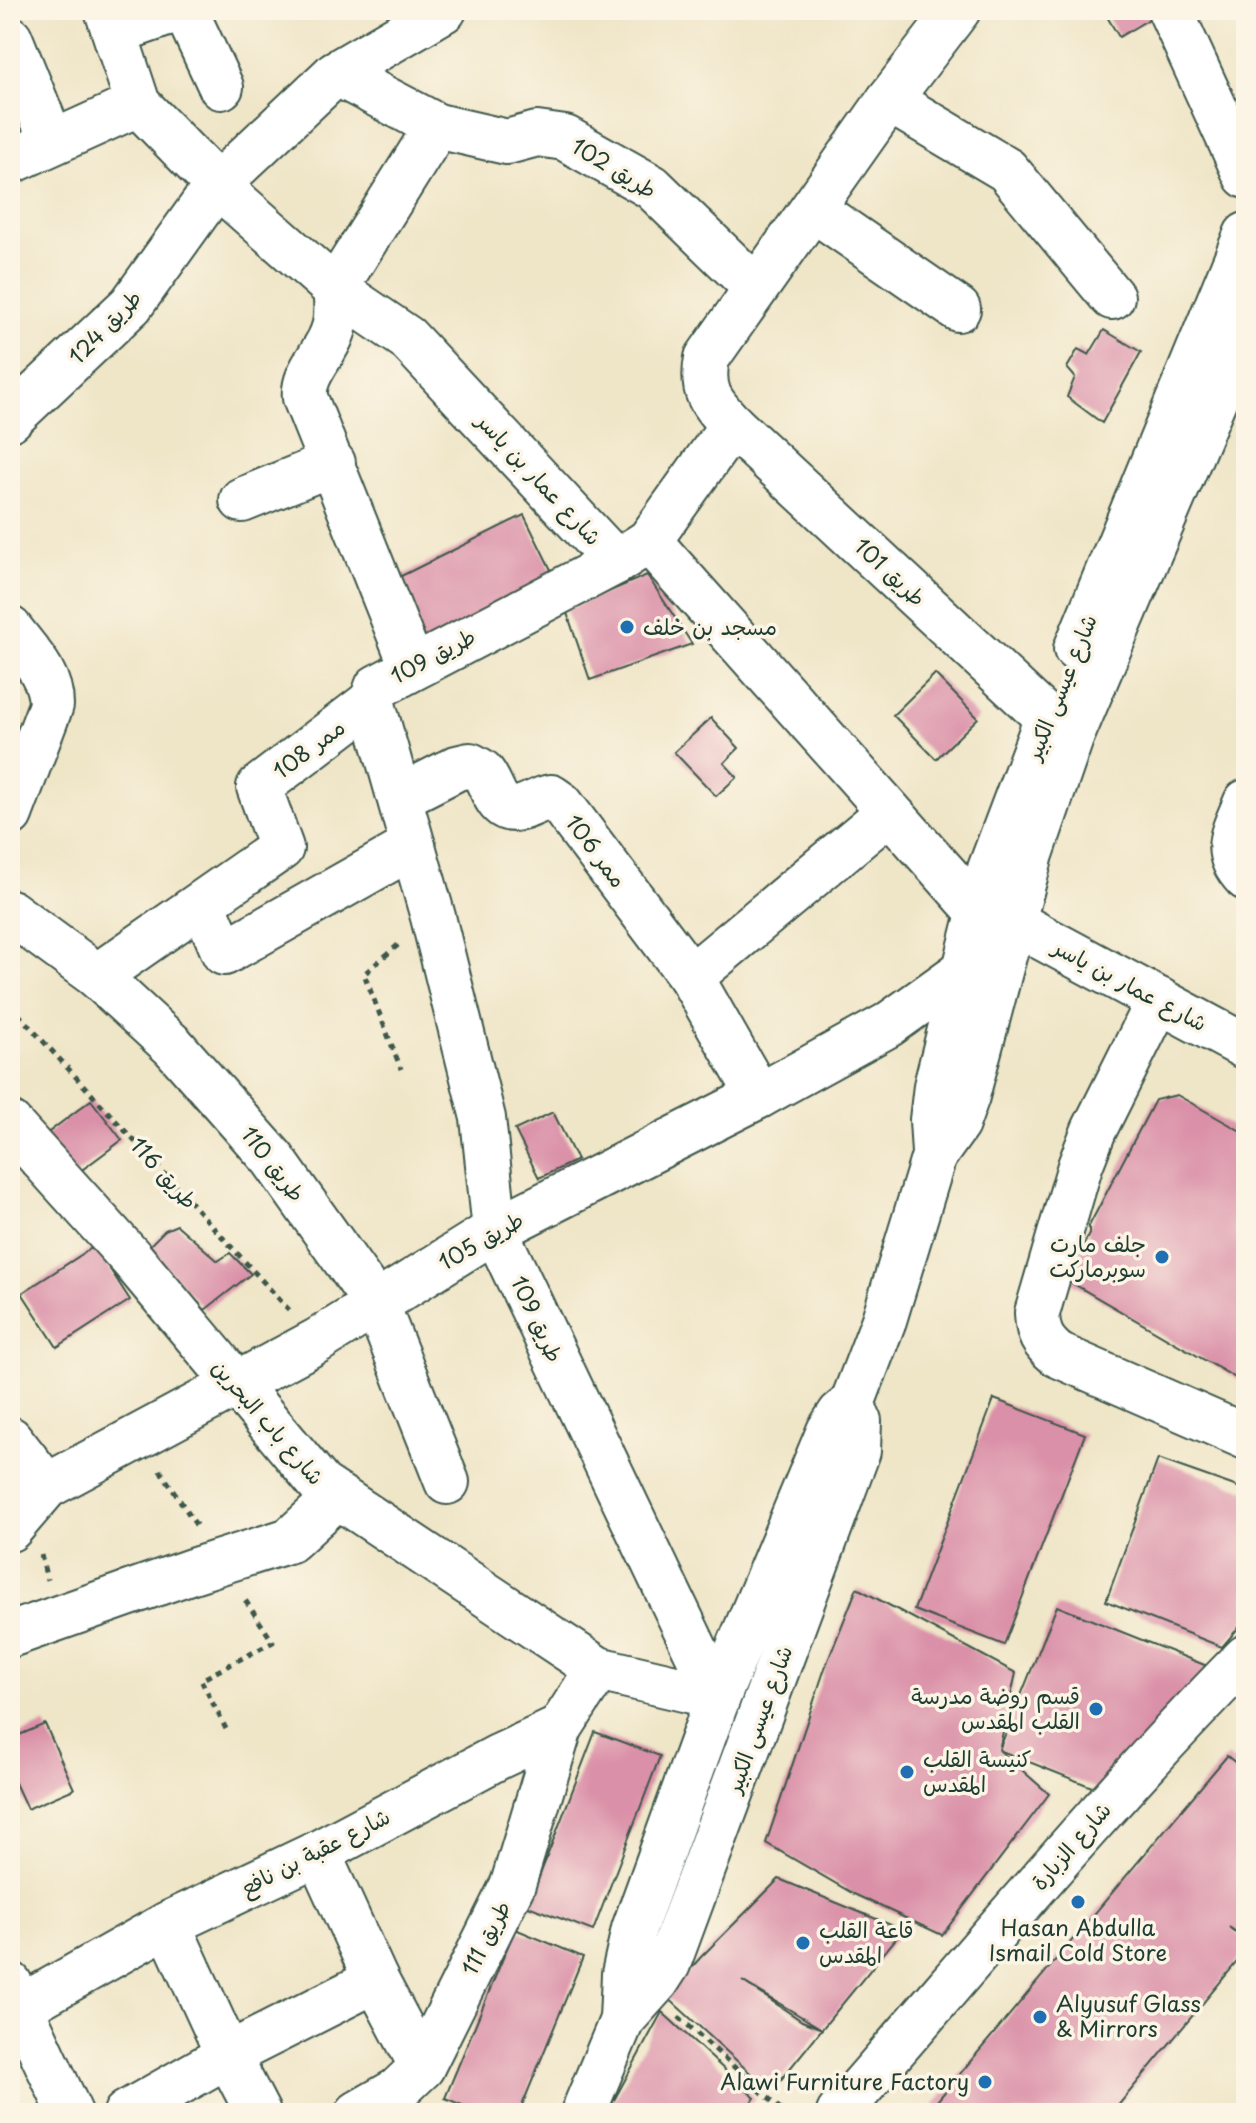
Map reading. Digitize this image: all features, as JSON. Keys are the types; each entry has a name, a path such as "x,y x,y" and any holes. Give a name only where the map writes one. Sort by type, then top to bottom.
{"street":[{"path":"111,21 178,10"},
{"path":"185,10 221,87"},
{"name":"طريق 124","path":"10,419 131,305 217,185 336,73 444,10"},
{"name":"طريق 101","path":"958,10 889,100 707,358 703,378 711,403 732,425 1047,718"},
{"path":"1170,10 1228,107 1246,176"},
{"name":"شارع عمار بن ياسر","path":"111,21 138,104 217,185 335,289 407,338 804,713 889,812 998,918 1246,1047"},
{"path":"10,38 52,142"},
{"name":"طريق 102","path":"336,73 437,126 507,142 537,134 565,138 652,187 756,288"},
{"path":"889,100 1007,170 1112,297"},
{"path":"10,162 138,104"},
{"path":"412,666 305,398 304,386 333,333 338,311 335,289 437,126"},
{"path":"813,209 958,309"},
{"name":"شارع عيسى الكبير","path":"635,2005 624,1974 628,1949 718,1697 829,1431 840,1414 852,1404 884,1320 934,1156 957,1124 967,1096 998,918 990,869 1047,718 1246,235"},
{"name":"شارع عيسى الكبير","path":"934,1156 932,1120 936,1086 966,969 998,918 1031,854 1071,738 1246,325"},
{"path":"633,552 732,425"},
{"path":"242,500 333,463"},
{"name":"طريق 109","path":"633,552 412,666 377,687 372,701 433,917 483,1118 495,1230 718,1697"},
{"path":"10,629 46,677 51,690 51,705 10,814"},
{"name":"ممر 108","path":"97,976 281,848 259,787 372,701"},
{"name":"ممر 106","path":"400,797 457,768 470,765 481,771 500,805 509,809 519,810 551,797 561,804 691,977 759,1096"},
{"path":"1246,802 1231,837 1230,848 1237,869 1246,878"},
{"path":"691,977 889,812"},
{"path":"203,903 224,953 413,846"},
{"name":"طريق 110","path":"10,912 97,976 173,1046 273,1159 377,1305 447,1482"},
{"name":"طريق 105","path":"29,1507 317,1341 495,1230 759,1096 888,1025 966,969"},
{"path":"1159,1000 1094,1130 1080,1166 1037,1313 1038,1332 1046,1345 1058,1355 1246,1437"},
{"name":"شارع باب البحرين","path":"10,1124 131,1258 321,1485 598,1669 718,1697 761,1715"},
{"name":"شارع عيسى الكبير","path":"583,2113 635,2005 668,1964 858,1451 859,1421 852,1404"},
{"path":"10,1439 29,1507"},
{"path":"10,1635 290,1540 337,1497"},
{"name":"شارع الزبارة","path":"839,2113 1066,1850 1164,1741 1246,1657"},
{"path":"560,1728 598,1669"},
{"name":"شارع عقبة بن نافع","path":"14,2001 318,1853 498,1757 560,1728"},
{"name":"طريق 111","path":"358,2113 398,2090 422,2067 513,1884 560,1728"},
{"path":"318,1853 376,1980 422,2067"},
{"path":"168,1924 258,2113"},
{"path":"126,2113 228,2055 376,1980"},
{"path":"14,2001 70,2113"}],"path":[{"path":"401,1069 364,974 433,917"},
{"name":"طريق 116","path":"10,1005 317,1341"},
{"path":"29,1507 56,1620"},
{"path":"635,2005 785,2113"}],"building":[{"path":"1103,10 1151,10 1154,16 1119,37"},
{"path":"1104,330 1141,352 1102,423 1067,397 1075,377 1067,368 1078,349 1089,355"},
{"path":"524,515 558,584 419,653 385,584"},
{"name":"مسجد بن خلف","path":"647,575 692,644 590,680 566,610"},
{"path":"935,674 978,718 936,759 893,715"},
{"path":"711,718 739,748 724,763 737,777 716,796 674,752"},
{"name":"جلف مارت سوبرماركت","path":"1177,1095 1246,1134 1246,1384 1067,1280 1089,1234 1089,1226 1155,1100"},
{"path":"91,1100 122,1140 75,1175 45,1135"},
{"path":"553,1112 577,1160 539,1178 515,1130"},
{"path":"177,1225 218,1261 230,1253 251,1274 205,1310 148,1247 165,1230"},
{"path":"95,1246 130,1300 57,1347 22,1293"},
{"path":"994,1399 1085,1434 1004,1645 914,1610"},
{"path":"1158,1459 1246,1490 1246,1619 1222,1647 1106,1601"},
{"name":"كنيسة القلب المقدس","path":"857,1588 1016,1673 999,1750 1049,1794 942,1935 854,1894 766,1843 825,1668"},
{"name":"قسم روضة مدرسة القلب المقدس","path":"1057,1606 1212,1668 1102,1791 999,1750"},
{"path":"45,1724 74,1789 27,1809 10,1772 10,1739"},
{"path":"595,1732 660,1756 593,1931 528,1906"},
{"path":"1246,1751 1246,1931 1242,1936 1229,1927 1246,1942 1246,1951 1112,2113 927,2113 1227,1756 1236,1763"},
{"name":"قاعة القلب المقدس","path":"779,1879 903,1930 771,2092 666,1996","holes":["742,1981 822,2029 802,2021"]},
{"path":"515,1929 583,1957 519,2113 481,2113 445,2098"},
{"path":"662,2012 755,2098 744,2113 607,2113"}],"place":[{"name":"مسجد بن خلف","path":"627,627"},
{"name":"جلف مارت سوبرماركت","path":"1162,1257"},
{"name":"قسم روضة مدرسة القلب المقدس","path":"1096,1709"},
{"name":"كنيسة القلب المقدس","path":"907,1772"},
{"name":"Hasan Abdulla Ismail Cold Store","path":"1078,1902"},
{"name":"قاعة القلب المقدس","path":"803,1943"},
{"name":"Alyusuf Glass & Mirrors","path":"1040,2017"},
{"name":"Alawi Furniture Factory","path":"985,2082"}]}
